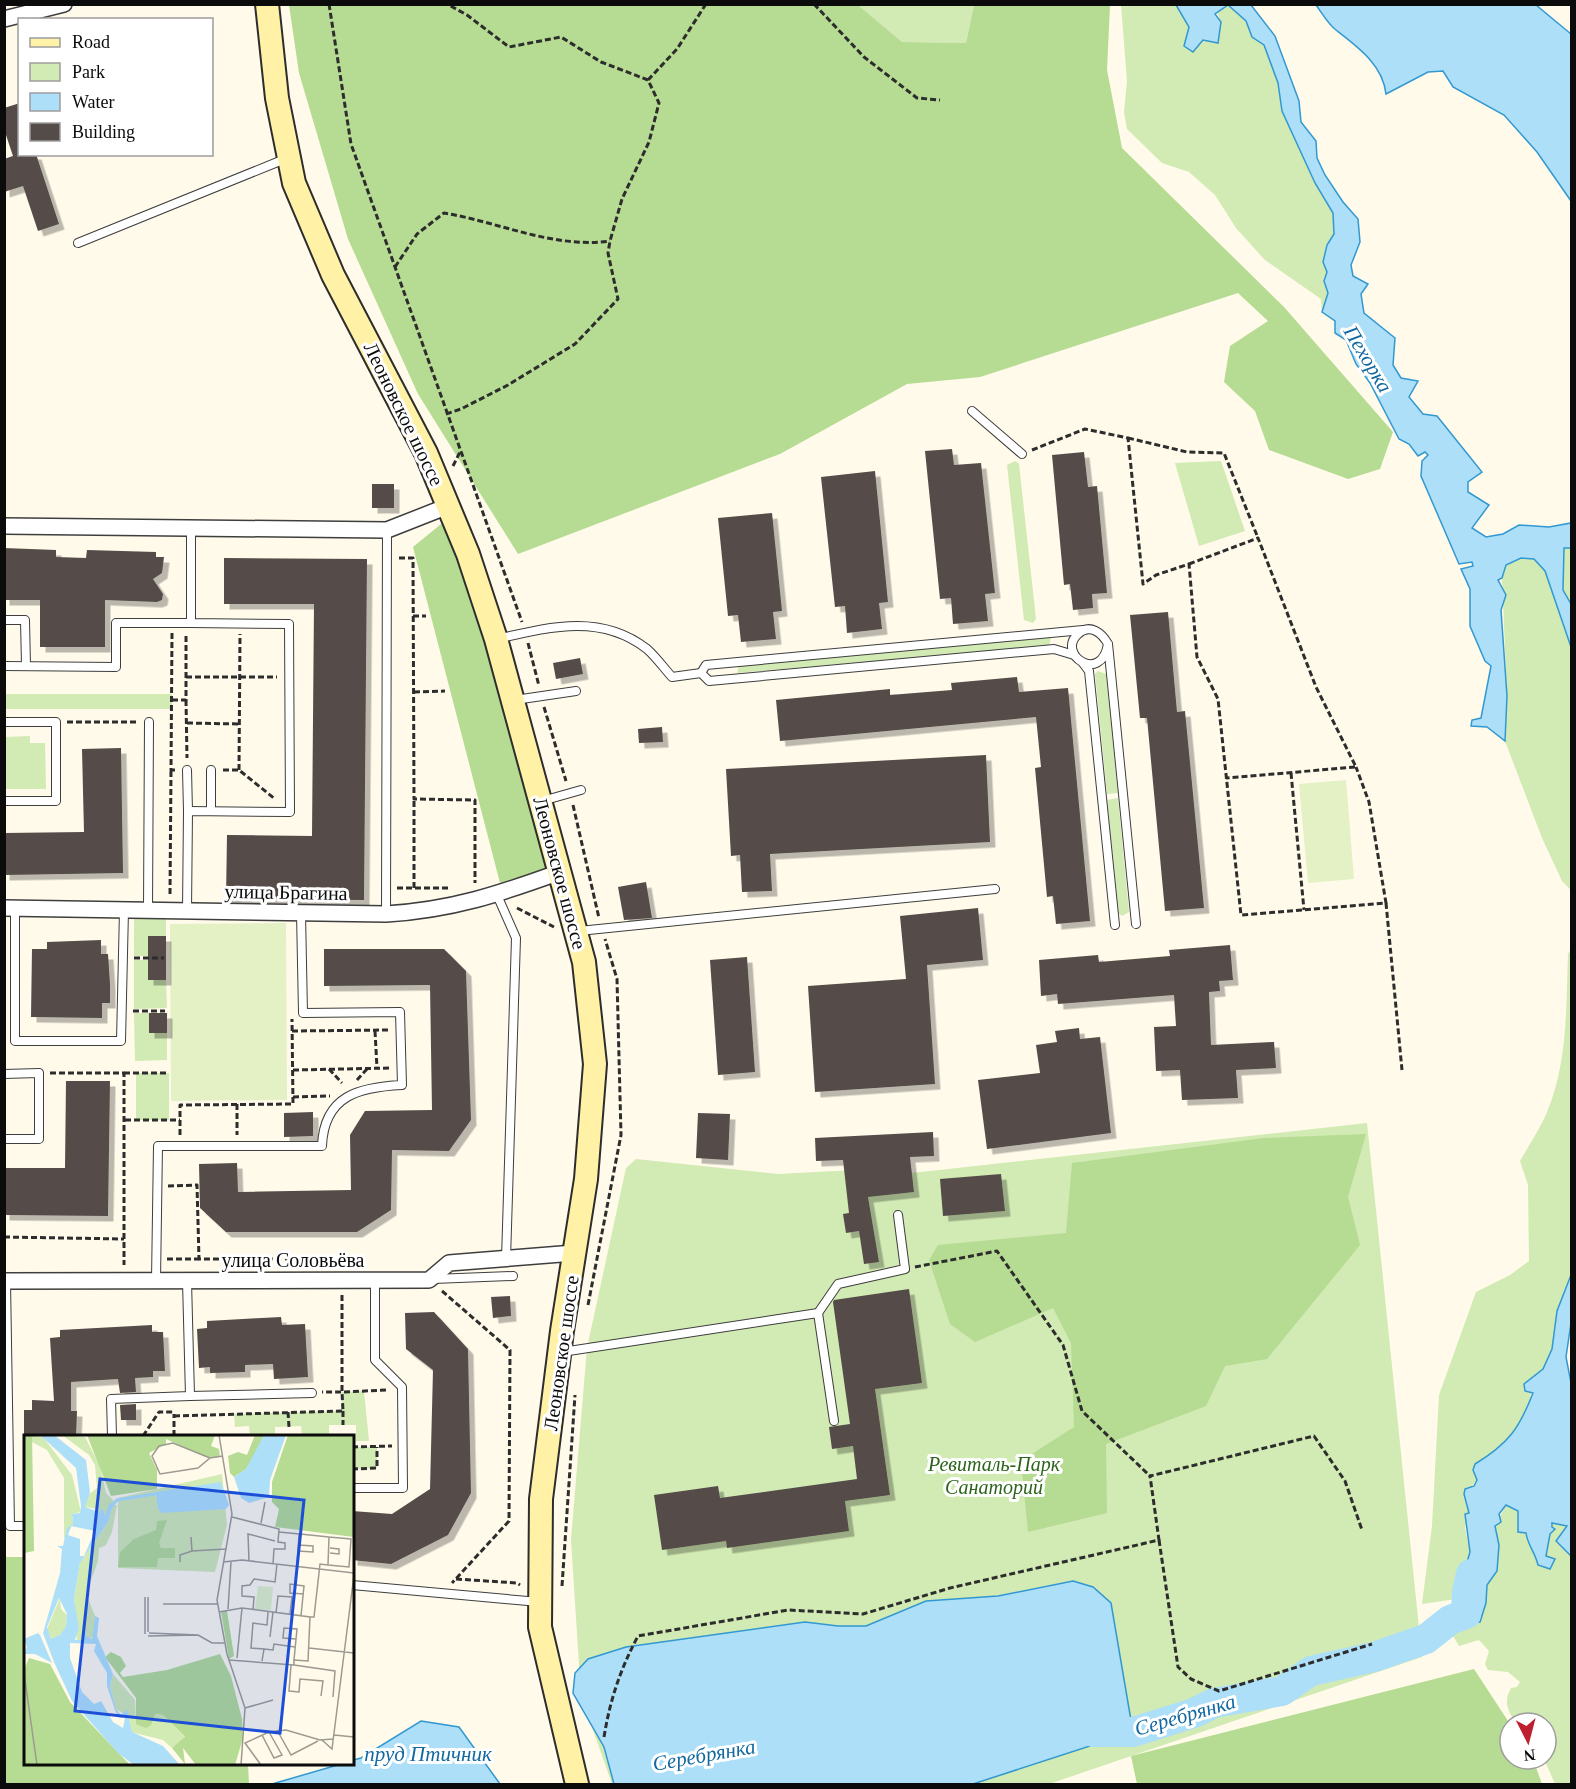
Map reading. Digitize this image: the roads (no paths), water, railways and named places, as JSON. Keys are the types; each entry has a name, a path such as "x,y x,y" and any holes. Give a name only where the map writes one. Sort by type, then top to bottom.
{"main road":[{"name":"Леоновское шоссе","path":"267,4 277,98 287,158 316,240 426,453 468,554 496,639 541,801 560,872 570,931 584,962 594,1064 586,1179 560,1353 542,1499 540,1602 540,1627 577,1785"}],"street":[{"path":"4,19 19,11 64,4"},
{"path":"4,526 387,530 448,506"},
{"name":"улица Брагина","path":"10,909 386,914 443,909 498,897 560,872"},
{"path":"429,1280 449,1263 574,1253"},
{"name":"улица Соловьёва","path":"5,1281 429,1280"}],"lane":[{"path":"78,243 287,158"},
{"path":"972,411 1022,454"},
{"path":"189,623 191,528"},
{"path":"386,914 387,530"},
{"path":"4,620 25,620 26,666"},
{"path":"4,666 116,667 116,623 290,624 290,812 188,811"},
{"path":"496,639 555,626 586,624 619,632 648,650 672,677 701,673"},
{"path":"701,673 706,665 1093,629 1103,634 1108,644 1136,924"},
{"path":"1074,655 1072,645 1075,636 1083,630"},
{"path":"1083,663 1100,662 1106,655 1108,644"},
{"path":"701,673 708,681 1054,649 1074,655 1089,671 1115,926"},
{"path":"513,701 576,691"},
{"path":"4,722 56,722 56,801 4,801"},
{"path":"148,911 149,722"},
{"path":"187,911 188,770"},
{"path":"211,770 211,812"},
{"path":"541,801 581,790"},
{"path":"570,931 995,889"},
{"path":"498,897 516,938 506,1258"},
{"path":"10,909 15,1041 121,1041 124,910"},
{"path":"156,1281 158,1146 322,1146 324,1127 339,1103 360,1089 402,1085 400,1012 303,1013 301,913"},
{"path":"4,1074 39,1073 39,1139 4,1139"},
{"path":"834,1421 818,1313 838,1284 905,1269 898,1215"},
{"path":"429,1280 513,1276"},
{"path":"5,1281 7,1526 24,1526"},
{"path":"187,1281 190,1396"},
{"path":"354,1488 403,1488 402,1390 375,1360 375,1281"},
{"path":"560,1353 818,1313"},
{"path":"112,1435 111,1399 312,1393"},
{"path":"354,1585 540,1602"}],"water":[{"path":"1176,5 1228,5 1215,14 1221,22 1218,43 1203,40 1193,52 1184,46 1189,27"},
{"name":"Пехорка","path":"1228,5 1251,5 1275,36 1299,101 1301,122 1316,141 1317,158 1343,202 1358,219 1360,242 1351,265 1353,276 1368,284 1361,294 1364,313 1395,338 1393,365 1401,378 1418,381 1409,397 1423,414 1437,416 1482,472 1468,482 1468,492 1489,505 1472,528 1486,537 1503,534 1519,525 1549,527 1571,523 1571,548 1564,548 1563,590 1571,604 1571,647 1545,571 1534,559 1521,558 1506,565 1502,578 1498,580 1506,595 1501,610 1507,696 1505,741 1487,727 1471,726 1472,720 1481,718 1491,666 1485,661 1470,626 1470,589 1461,569 1473,566 1472,562 1459,564 1421,476 1422,461 1428,455 1425,452 1418,456 1409,444 1399,439 1370,383 1356,364 1346,340 1335,333 1335,321 1322,312 1328,293 1324,281 1327,272 1323,262 1327,245 1334,234 1333,213 1315,183 1282,111 1278,83 1264,45 1252,37 1246,21"},
{"path":"1316,5 1536,5 1571,34 1571,201 1537,152 1504,115 1453,87 1443,71 1428,72 1386,94 1375,65 1361,50 1333,28"},
{"path":"1571,1275 1571,1323 1566,1357 1572,1388 1571,1556 1556,1541 1567,1526 1552,1523 1555,1529 1550,1534 1546,1556 1555,1559 1550,1569 1538,1565 1526,1533 1518,1532 1518,1511 1506,1505 1499,1514 1501,1522 1495,1526 1499,1545 1497,1571 1487,1585 1486,1603 1480,1622 1468,1623 1456,1599 1470,1552 1465,1514 1469,1513 1464,1494 1465,1489 1474,1486 1477,1480 1473,1470 1475,1464 1504,1442 1523,1416 1533,1393 1525,1391 1524,1384 1543,1369 1552,1349 1557,1311"},
{"path":"1073,1581 1093,1587 1111,1603 1133,1732 973,1784 614,1784 604,1747 573,1693 575,1673 588,1659 626,1647 805,1622 838,1626 866,1626 926,1601 998,1596"},
{"name":"пруд Птичник","path":"421,1721 459,1727 500,1784 272,1784 338,1765 354,1765 354,1760 361,1758"}],"waterway":[{"name":"Серебрянка","path":"1093,1732 1133,1732 1194,1713 1214,1703 1282,1691 1311,1671 1374,1657 1426,1639 1450,1620 1466,1614 1471,1574"}],"park label":[{"name":"Ревиталь-Парк Санаторий","path":"994,1476"}]}
